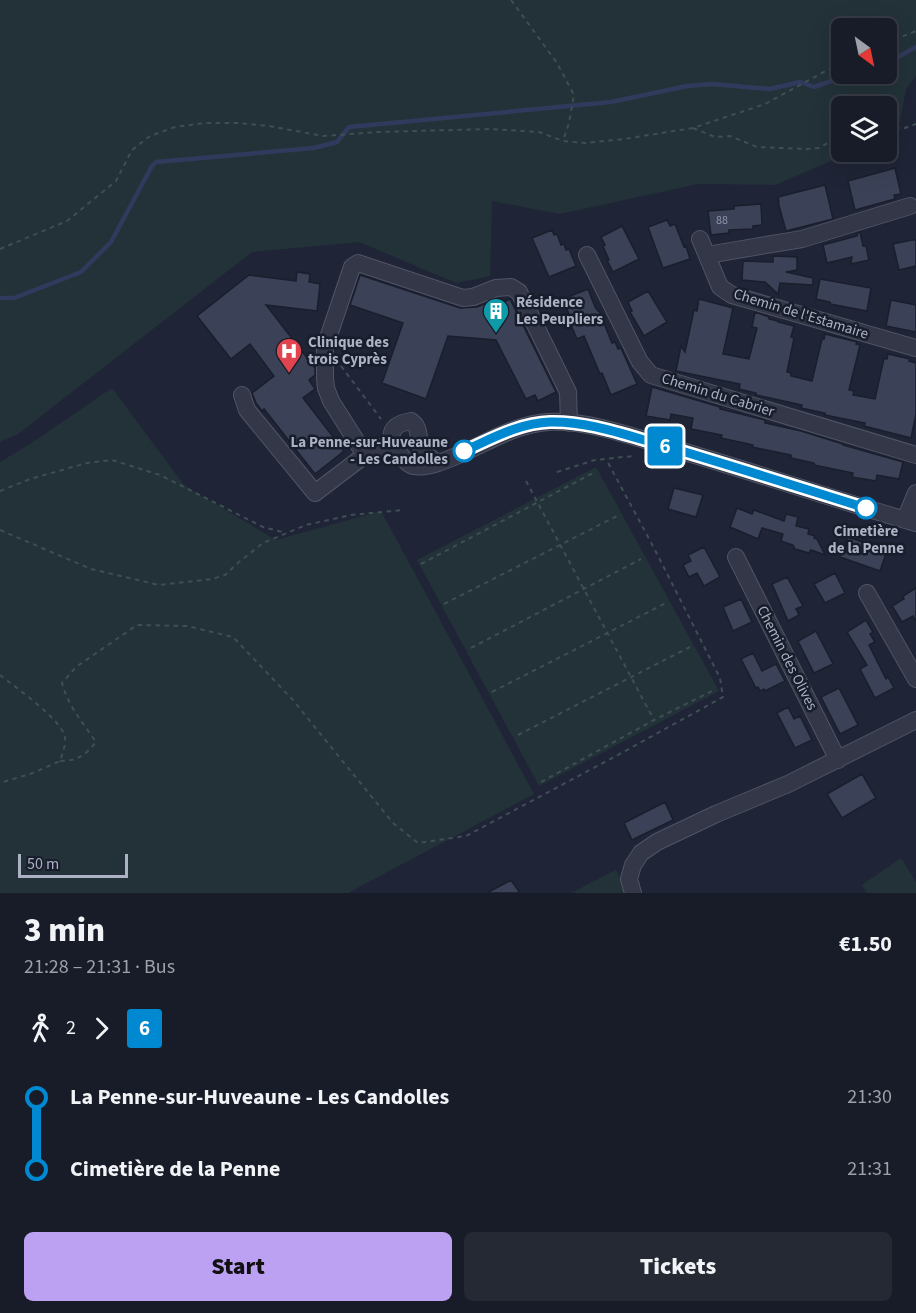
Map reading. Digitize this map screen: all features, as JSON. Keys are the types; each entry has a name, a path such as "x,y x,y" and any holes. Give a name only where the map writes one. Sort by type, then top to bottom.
{"street":[{"name":"Chemin de l'Estamaire","path":"910,206 802,240 704,247 720,287 732,295 916,348"},
{"name":"Chemin du Cabrier","path":"587,255 640,362 651,375 916,455"},
{"path":"365,455 326,388 326,347 352,267 358,263 464,298 496,288 511,287 519,292 568,392 569,423"},
{"path":"242,395 247,410 315,494 365,455 392,439"},
{"path":"438,463 423,451 416,423 411,421 399,423 393,428 392,439 411,465 417,467 438,463 450,459 522,426 549,422 579,423 723,463 912,523 916,493"},
{"name":"Chemin des Olives","path":"736,557 838,759"},
{"path":"867,593 916,679"},
{"path":"633,893 629,879 633,865 641,853 657,842 788,784 916,720"}],"path":[{"path":"512,0 557,63 574,95 563,141"},
{"path":"897,39 916,31"},
{"path":"0,249 68,221 116,181 132,150 150,136 175,127 205,123 238,123 323,136 491,129 539,132 563,141 585,143 693,128 765,104 831,69"},
{"path":"897,128 916,124"},
{"path":"693,128 716,137 730,136 757,147 819,148 831,141"},
{"path":"326,363 332,359 338,362 392,439"},
{"path":"557,472 594,460 633,456"},
{"path":"0,783 33,773 60,761 73,761 90,750 96,742 75,712 62,683 76,667 137,625 187,626 233,638 292,699 393,823 418,843 466,836 616,756 723,697 720,678 606,459"},
{"path":"0,491 30,479 87,463 112,460 160,475 263,527 286,533"},
{"path":"422,564 595,472"},
{"path":"526,481 654,720"},
{"path":"0,530 91,569 159,585 212,579 225,574 263,543 306,525 351,515 403,510"},
{"path":"444,604 619,515"},
{"path":"471,648 641,559"},
{"path":"492,692 666,603"},
{"path":"518,735 690,647"},
{"path":"0,675 62,727 66,740 60,761"},
{"path":"541,782 714,690"}],"shaded area":[{"path":"0,0 916,0 916,76 906,89 898,132 897,96 831,96 831,161 775,185 698,184 560,214 492,201 490,276 456,283 359,242 252,252 18,434 0,442"},
{"path":"112,388 184,485 276,540 381,511 534,794 348,893 0,893 0,462"},
{"path":"596,467 719,691 539,786 417,560"},
{"path":"901,858 916,882 916,893 867,893 862,885"},
{"path":"616,870 628,893 571,893"}],"building":[{"path":"895,168 901,194 894,195 895,199 855,210 848,181"},
{"path":"825,185 833,219 786,231 778,197"},
{"path":"761,204 762,225 753,226 753,229 729,230 729,233 711,235 708,211"},
{"path":"667,220 670,226 675,224 690,259 663,268 648,227"},
{"path":"622,226 639,259 613,272 601,237"},
{"path":"552,230 554,235 557,234 561,245 564,244 566,250 569,249 576,266 549,277 532,238"},
{"path":"860,232 869,260 851,264 852,257 827,263 823,245 857,236"},
{"path":"916,240 916,266 899,270 893,244"},
{"path":"773,256 797,257 797,270 786,272 813,278 813,285 780,283 778,294 765,282 742,280 743,261 773,262"},
{"name":"Clinique des trois Cyprès","path":"297,272 310,274 309,282 320,284 317,311 266,305 315,368 315,375 309,380 315,389 303,398 344,451 315,474 264,409 262,411 256,403 252,393 274,376 250,344 231,359 197,316 249,275 296,281"},
{"name":"Résidence Les Peupliers","path":"360,275 460,308 477,307 497,299 500,304 510,299 556,392 538,401 535,395 526,399 496,340 448,336 426,399 382,383 403,323 350,305"},
{"path":"820,279 871,288 867,311 816,299"},
{"path":"588,289 612,343 615,342 618,349 621,348 637,384 611,395 584,336 577,339 563,299"},
{"path":"648,291 667,322 644,336 630,312 632,311 628,302"},
{"path":"699,299 733,308 723,354 749,359 757,328 752,327 755,312 769,319 794,326 791,337 794,338 787,372 791,373 791,376 812,381 825,334 857,342 856,344 860,345 849,390 854,391 853,395 875,399 884,358 887,359 888,354 910,359 909,361 916,363 916,414 911,438 864,426 865,423 801,408 802,405 756,395 756,393 739,389 740,384 676,371 681,346 685,352 694,310 697,311"},
{"path":"891,300 916,305 916,332 886,326"},
{"path":"652,387 720,407 720,409 765,420 765,423 801,431 903,462 899,479 877,475 876,481 852,477 853,473 814,465 814,463 791,458 791,455 752,447 753,445 721,438 722,435 691,429 693,418 671,414 670,420 646,416"},
{"path":"674,488 703,495 696,517 668,509"},
{"path":"737,508 752,514 754,510 784,521 786,514 798,517 796,526 809,529 808,534 815,536 814,538 817,539 825,555 811,550 809,553 795,549 793,545 781,541 783,534 762,528 758,539 730,527"},
{"path":"848,537 862,542 863,539 887,551 880,571 840,557"},
{"path":"704,547 720,577 704,586 697,573 689,577 683,565 691,561 688,555"},
{"path":"835,573 845,593 825,603 814,584"},
{"path":"787,577 803,606 796,609 799,615 788,621 772,584"},
{"path":"916,588 916,622 913,616 902,622 892,606"},
{"path":"741,599 752,622 733,631 723,607"},
{"path":"866,620 873,632 870,634 875,642 869,645 886,679 888,677 894,688 875,698 860,669 867,665 847,632"},
{"path":"816,631 833,664 814,673 798,641"},
{"path":"753,653 762,671 776,664 785,681 765,691 756,688 741,659"},
{"path":"839,688 858,725 840,734 821,697"},
{"path":"788,707 794,719 800,716 812,740 795,748 777,713"},
{"path":"862,774 876,798 842,818 827,794"},
{"path":"665,802 673,820 632,840 624,823"},
{"path":"511,880 520,893 487,893"}],"waterway":[{"path":"897,57 916,47"},
{"path":"0,298 14,298 81,272 111,242 156,162 314,148 337,142 349,127 611,102 687,86 712,84 770,89 800,82 814,87 831,81"}],"bus line":[{"name":"6","path":"464,451 522,426 549,422 579,423 734,466 866,508"}],"place":[{"name":"Résidence Les Peupliers","path":"496,334"},
{"name":"Clinique des trois Cyprès","path":"289,374"},
{"name":"La Penne-sur-Huveaune - Les Candolles","path":"464,451"},
{"name":"Cimetière de la Penne","path":"866,508"}]}
